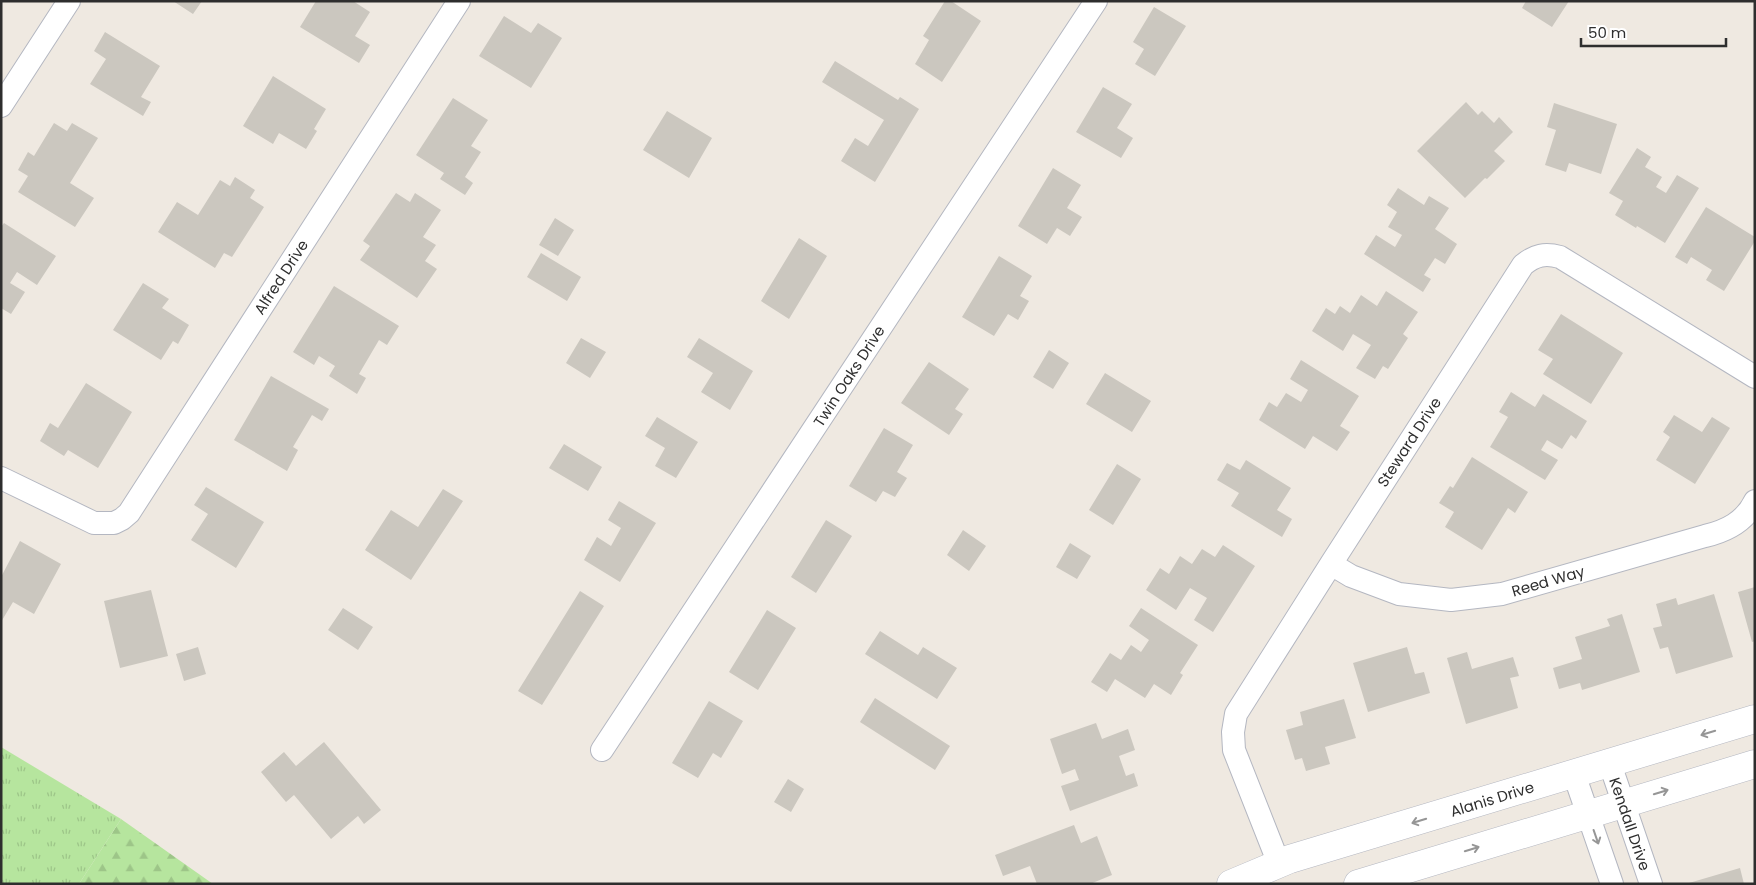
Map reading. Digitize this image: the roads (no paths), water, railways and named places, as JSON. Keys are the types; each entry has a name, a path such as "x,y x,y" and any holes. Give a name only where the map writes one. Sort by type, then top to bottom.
{"main road":[{"name":"Alanis Drive","path":"1231,884 1300,856 1755,719"},
{"path":"1358,884 1755,764"}],"street":[{"path":"1,106 69,1"},
{"name":"Alfred Drive","path":"1,478 94,522 114,523 129,513 459,1"},
{"name":"Twin Oaks Drive","path":"602,750 1096,1"},
{"name":"Steward Drive","path":"1279,864 1234,750 1233,732 1236,714 1524,265 1531,258 1540,255 1550,254 1560,257 1755,377"},
{"name":"Reed Way","path":"1331,564 1350,576 1399,594 1451,600 1502,594 1723,532 1738,522 1755,502"},
{"name":"Kendall Drive","path":"1610,764 1651,884"},
{"path":"1574,774 1612,884"}]}
